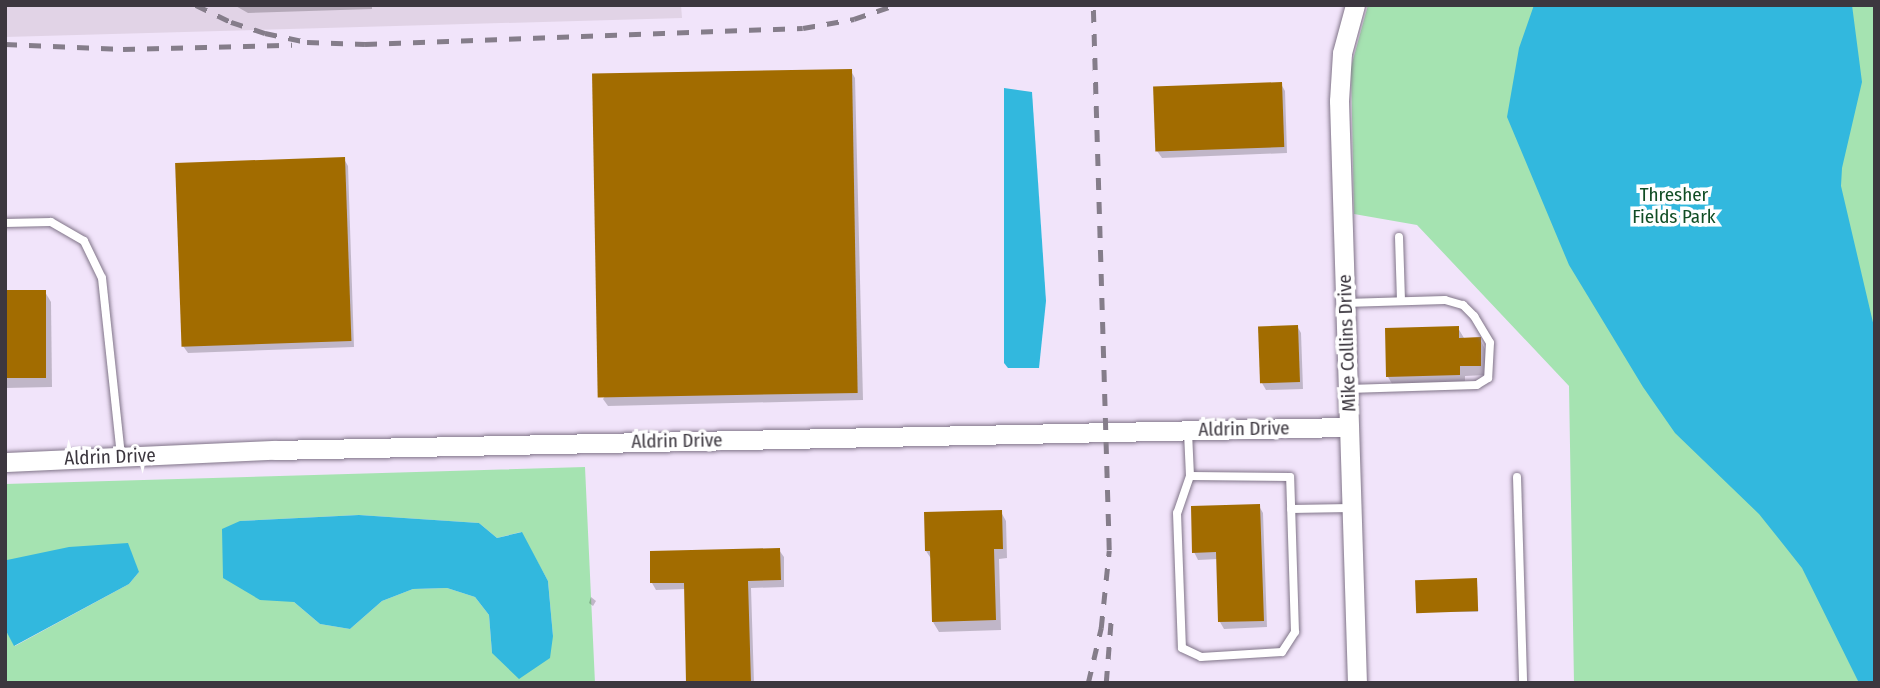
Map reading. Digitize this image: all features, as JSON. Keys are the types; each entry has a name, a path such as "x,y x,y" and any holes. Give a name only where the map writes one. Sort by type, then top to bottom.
{"street":[{"name":"Mike Collins Drive","path":"1354,5 1342,53 1339,100 1357,683"},
{"name":"Aldrin Drive","path":"5,462 121,456 1349,427"}],"lane":[{"path":"5,223 51,222 84,241 102,278 121,456"},
{"path":"1399,237 1401,301"},
{"path":"1345,303 1446,300 1462,305 1474,316 1490,343 1488,379 1477,385 1348,390"},
{"path":"1188,430 1190,476 1177,513 1182,648 1190,655 1282,652 1295,632 1291,509 1287,475 1190,476"},
{"path":"1517,477 1523,683"},
{"path":"1291,509 1352,508"}],"shaded area":[{"path":"5,5 681,5 682,18 5,37"}],"green space":[{"name":"Thresher Fields Park","path":"1368,5 1875,5 1875,683 1574,683 1569,386 1417,225 1354,214 1351,67"},
{"path":"585,467 595,683 5,683 5,629 15,646 129,584 139,572 7,560 5,563 5,484","holes":["359,515 479,523 497,538 521,532 548,581 553,636 492,653 489,615 475,597 447,588 413,589 382,601 350,629 320,624 294,602 240,521"]}],"water":[{"path":"1534,5 1852,5 1862,82 1842,168 1841,186 1875,331 1875,683 1859,683 1802,568 1759,514 1675,433 1643,387 1569,265 1507,117 1519,48"},
{"path":"1004,88 1032,92 1046,301 1039,368 1008,368 1004,363"},
{"path":"359,515 479,523 497,538 522,532 548,581 553,636 550,658 519,679 492,653 489,615 475,597 447,588 413,589 382,601 350,629 320,624 294,602 260,600 223,578 222,529 240,521"},
{"path":"128,543 139,572 129,584 14,646 5,629 7,560 69,547"}],"building":[{"path":"852,69 858,393 598,397 592,74"},
{"path":"1282,82 1284,147 1155,151 1153,87"},
{"path":"345,157 351,341 182,347 175,163"},
{"path":"5,290 46,290 46,378 5,378"},
{"path":"1298,325 1300,382 1260,383 1258,326"},
{"path":"1459,326 1459,338 1481,337 1481,366 1460,366 1460,375 1386,377 1385,328"},
{"path":"1260,504 1264,621 1218,622 1216,552 1192,553 1191,506"},
{"path":"1002,510 1003,549 994,549 996,620 932,622 930,551 925,551 924,512"},
{"path":"780,548 781,580 748,581 751,683 686,683 684,583 650,583 650,551"},
{"path":"1477,578 1478,611 1416,613 1415,580"}],"railway":[{"path":"196,5 231,22 265,33 307,42 365,44 803,28 854,19 895,5"},
{"path":"1088,683 1101,628 1109,550 1093,5"},
{"path":"5,44 123,49 292,45"},
{"path":"1106,683 1111,620"}]}
